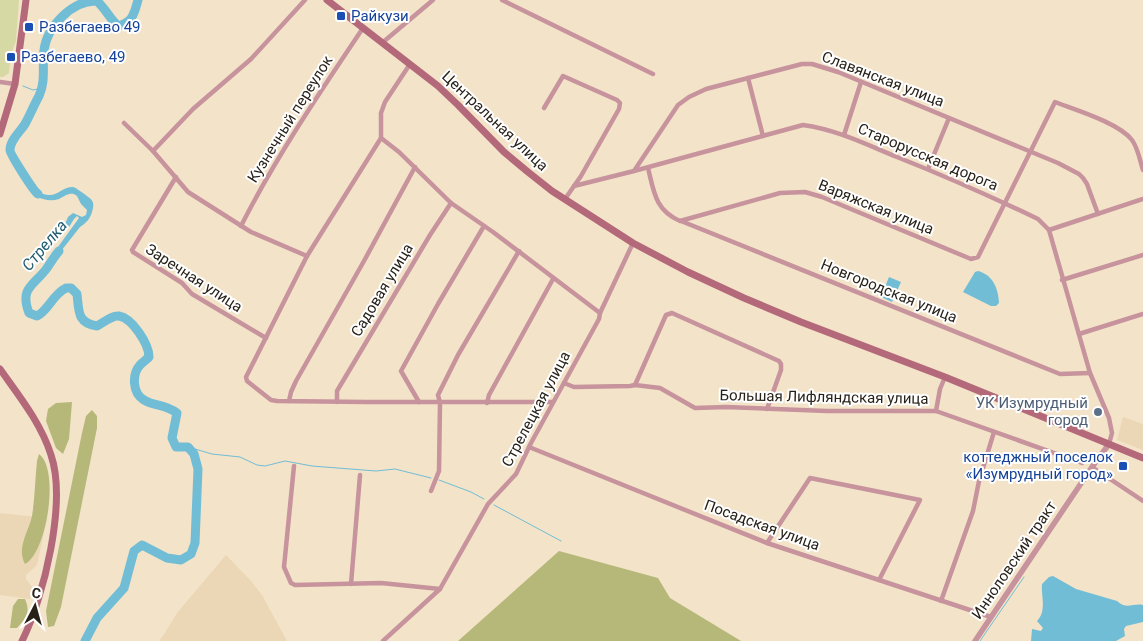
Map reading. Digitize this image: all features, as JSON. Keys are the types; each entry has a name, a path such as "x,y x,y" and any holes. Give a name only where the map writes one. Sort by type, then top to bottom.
{"main road":[{"path":"0,134 15,84 26,0"},
{"name":"Центральная улица","path":"328,0 458,104 504,152 528,172 565,199 633,243 744,298 1143,458"},
{"path":"0,369 42,434 52,455 56,475 57,499 54,529 44,581 36,608 22,641"}],"street":[{"path":"152,150 193,109 251,59 305,0"},
{"path":"382,43 433,0"},
{"path":"502,0 653,74"},
{"name":"Кузнечный переулок","path":"241,226 260,189 328,79 363,28"},
{"path":"410,64 383,107 380,124 381,138 308,256 246,377 247,381 271,400 440,403 553,402"},
{"name":"Славянская улица","path":"634,171 678,105 689,96 706,89 748,78 802,64 812,64 949,118 1079,174 1087,184 1098,214"},
{"path":"544,108 563,76 620,103 619,109 565,199"},
{"path":"748,78 763,136"},
{"path":"0,82 15,84"},
{"path":"844,135 861,82"},
{"name":"Варяжская улица","path":"680,221 780,193 805,192 822,197 971,259 978,257 1056,102 1116,126 1134,141 1143,170"},
{"path":"928,170 949,118"},
{"path":"124,123 152,150 188,192 251,232 308,256"},
{"name":"Старорусская дорога","path":"574,186 648,168 803,125 824,128 844,135 928,170 1038,219 1049,230"},
{"path":"381,138 399,152 451,203 519,251 553,279 600,313"},
{"path":"289,401 290,392 415,167"},
{"path":"648,168 659,205 665,212 680,221"},
{"name":"Заречная улица","path":"177,178 132,250 133,252 182,283 192,294 266,338"},
{"path":"1109,444 1112,433 1109,418 1090,373 1049,230 1143,198"},
{"name":"Садовая улица","path":"336,402 337,390 451,203"},
{"name":"Новгородская улица","path":"680,221 1060,374 1090,373"},
{"path":"419,402 402,370 484,226"},
{"name":"Стрелецкая улица","path":"382,641 440,589 488,504 516,474 599,319 600,313 633,243"},
{"path":"432,491 439,471 440,403 438,395 458,355 519,251"},
{"path":"1062,280 1143,255"},
{"path":"487,403 553,279"},
{"path":"635,385 666,314 672,313 779,361 781,370 767,409"},
{"path":"1079,334 1143,314"},
{"path":"936,411 940,389 945,377"},
{"name":"Большая Лифляндская улица","path":"564,383 574,387 635,385 660,388 695,408 936,411 1082,463"},
{"path":"941,601 972,511 994,432"},
{"name":"Инноловский тракт","path":"974,641 1109,444"},
{"name":"Посадская улица","path":"529,447 768,543 991,617"},
{"path":"294,466 284,567 291,583 295,585 381,583 440,589"},
{"path":"1092,467 1143,501"},
{"path":"350,584 360,475"},
{"path":"768,543 810,478 920,500 879,580"}],"shaded area":[{"path":"1123,417 1143,424 1143,450 1117,440"},
{"path":"0,513 47,518 37,565 26,575 26,579 32,587 30,599 0,595"},
{"path":"226,555 262,595 287,641 159,641 177,613"}],"green space":[{"path":"0,0 19,0 16,41 11,54 9,73 3,77 0,77"},
{"path":"72,402 69,439 63,454 56,448 46,421 48,409 56,403"},
{"path":"92,410 97,416 97,428 61,607 54,626 48,627 46,611 82,433 86,416"},
{"path":"39,454 45,463 49,476 48,510 45,528 39,544 33,557 25,564 22,546 32,516"},
{"path":"559,551 658,578 670,598 741,641 458,641"},
{"path":"18,599 25,599 28,608 27,615 17,628 10,628 13,606"}],"water":[{"path":"36,184 35,190 48,195 53,195 73,187 93,202 89,219 80,227 54,260 50,258 79,218 77,216 69,227 65,224 68,217 73,213 82,217 86,215 87,210 74,194 68,194 54,200 45,200 37,196 27,187"},
{"path":"978,271 994,283 999,303 996,306 991,306 963,292 975,272"},
{"path":"889,277 901,282 892,302 881,297"},
{"path":"1053,576 1076,589 1117,601 1123,605 1143,605 1143,622 1126,626 1124,629 1125,636 1116,641 1031,641 1032,629 1041,631 1043,628 1037,621 1043,608 1042,584 1049,577"}],"waterway":[{"name":"Стрелка","path":"38,194 22,173 10,150 10,146 25,124 39,96 43,79 44,50 50,32 62,16 70,10 79,5 97,1 118,26 130,20 138,0"},
{"path":"23,86 33,90 42,88"},
{"name":"Стрелка","path":"59,251 27,292 26,304 29,313 37,316 45,310 61,291 71,288 77,294 80,315 86,322 97,326 116,316 129,321 143,339 149,357 137,369 134,383 137,393 144,400 177,413 172,438 176,447 188,447 194,454 198,469 195,543 191,554 181,560 167,558 142,545 134,551 124,588 97,618 85,641"},
{"path":"188,447 212,454 240,457 257,465 265,466 285,461 312,466 376,471 395,469 431,478"},
{"path":"439,480 484,499"},
{"path":"494,505 561,541"},
{"path":"980,641 1024,577"}],"place":[{"name":"Райкузи","path":"341,16"},
{"name":"Разбегаево 49","path":"29,27"},
{"name":"Разбегаево, 49","path":"11,57"},
{"name":"УК Изумрудный город","path":"1098,412"},
{"name":"коттеджный поселок «Изумрудный город»","path":"1123,466"}]}
